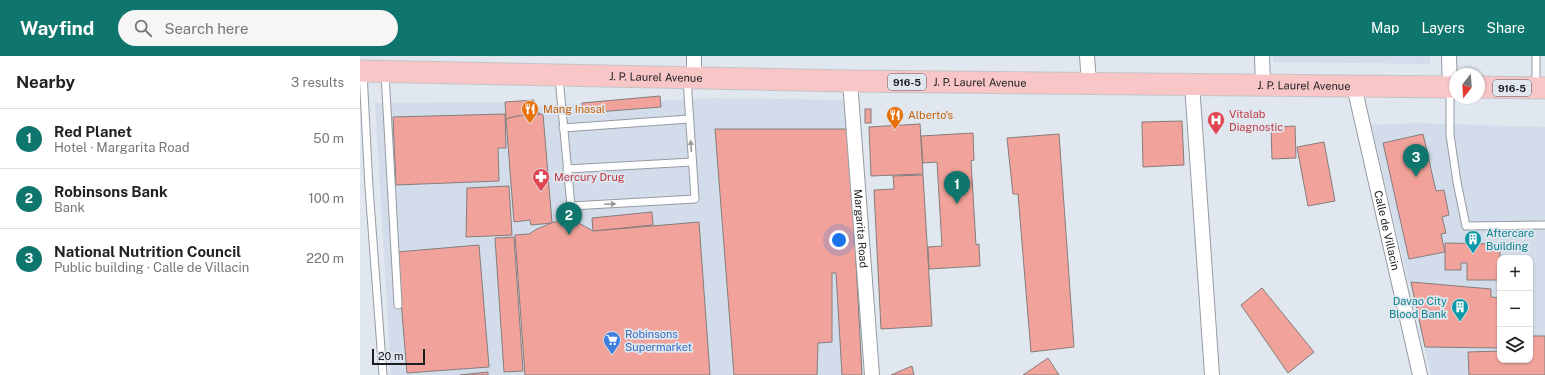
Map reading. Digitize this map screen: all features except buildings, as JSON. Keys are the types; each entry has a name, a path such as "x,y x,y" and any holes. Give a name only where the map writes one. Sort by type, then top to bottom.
{"main road":[{"name":"J. P. Laurel Avenue","path":"361,71 850,81 1449,87"},
{"name":"916-5","path":"1485,87 1540,88"}],"street":[{"path":"690,77 694,56"},
{"path":"1087,56 1088,83"},
{"path":"1262,56 1263,85"},
{"path":"1449,56 1450,68"},
{"name":"Margarita Road","path":"850,81 872,356 872,375"},
{"path":"1192,84 1212,375"},
{"name":"Calle de Villacin","path":"1354,86 1420,375"}],"lane":[{"path":"1536,56 1540,88"},
{"path":"361,71 383,375"},
{"path":"385,71 398,305"},
{"path":"559,75 571,206 695,199 689,120 690,77"},
{"path":"1451,104 1450,135 1457,182 1466,226 1545,225"},
{"path":"563,128 689,120"},
{"path":"567,169 692,162"}],"shaded area":[{"path":"1273,56 1430,56 1430,64 1273,62"},
{"path":"660,96 660,101 712,98 847,100 862,331 863,375 391,375 375,103 505,102 534,100 534,107"},
{"path":"1414,123 1545,127 1545,375 1431,375 1371,125"}],"place":[{"name":"Mang Inasal","path":"530,124"},
{"name":"Alberto's","path":"895,130"},
{"name":"Vitalab Diagnostic","path":"1216,135"},
{"name":"National Nutrition Council","path":"1416,177"},
{"name":"Mercury Drug","path":"541,192"},
{"name":"Red Planet","path":"957,204"},
{"name":"Robinsons Bank","path":"569,235"},
{"name":"Aftercare Building","path":"1473,254"},
{"name":"Davao City Blood Bank","path":"1460,322"},
{"name":"Robinsons Supermarket","path":"612,355"}]}
